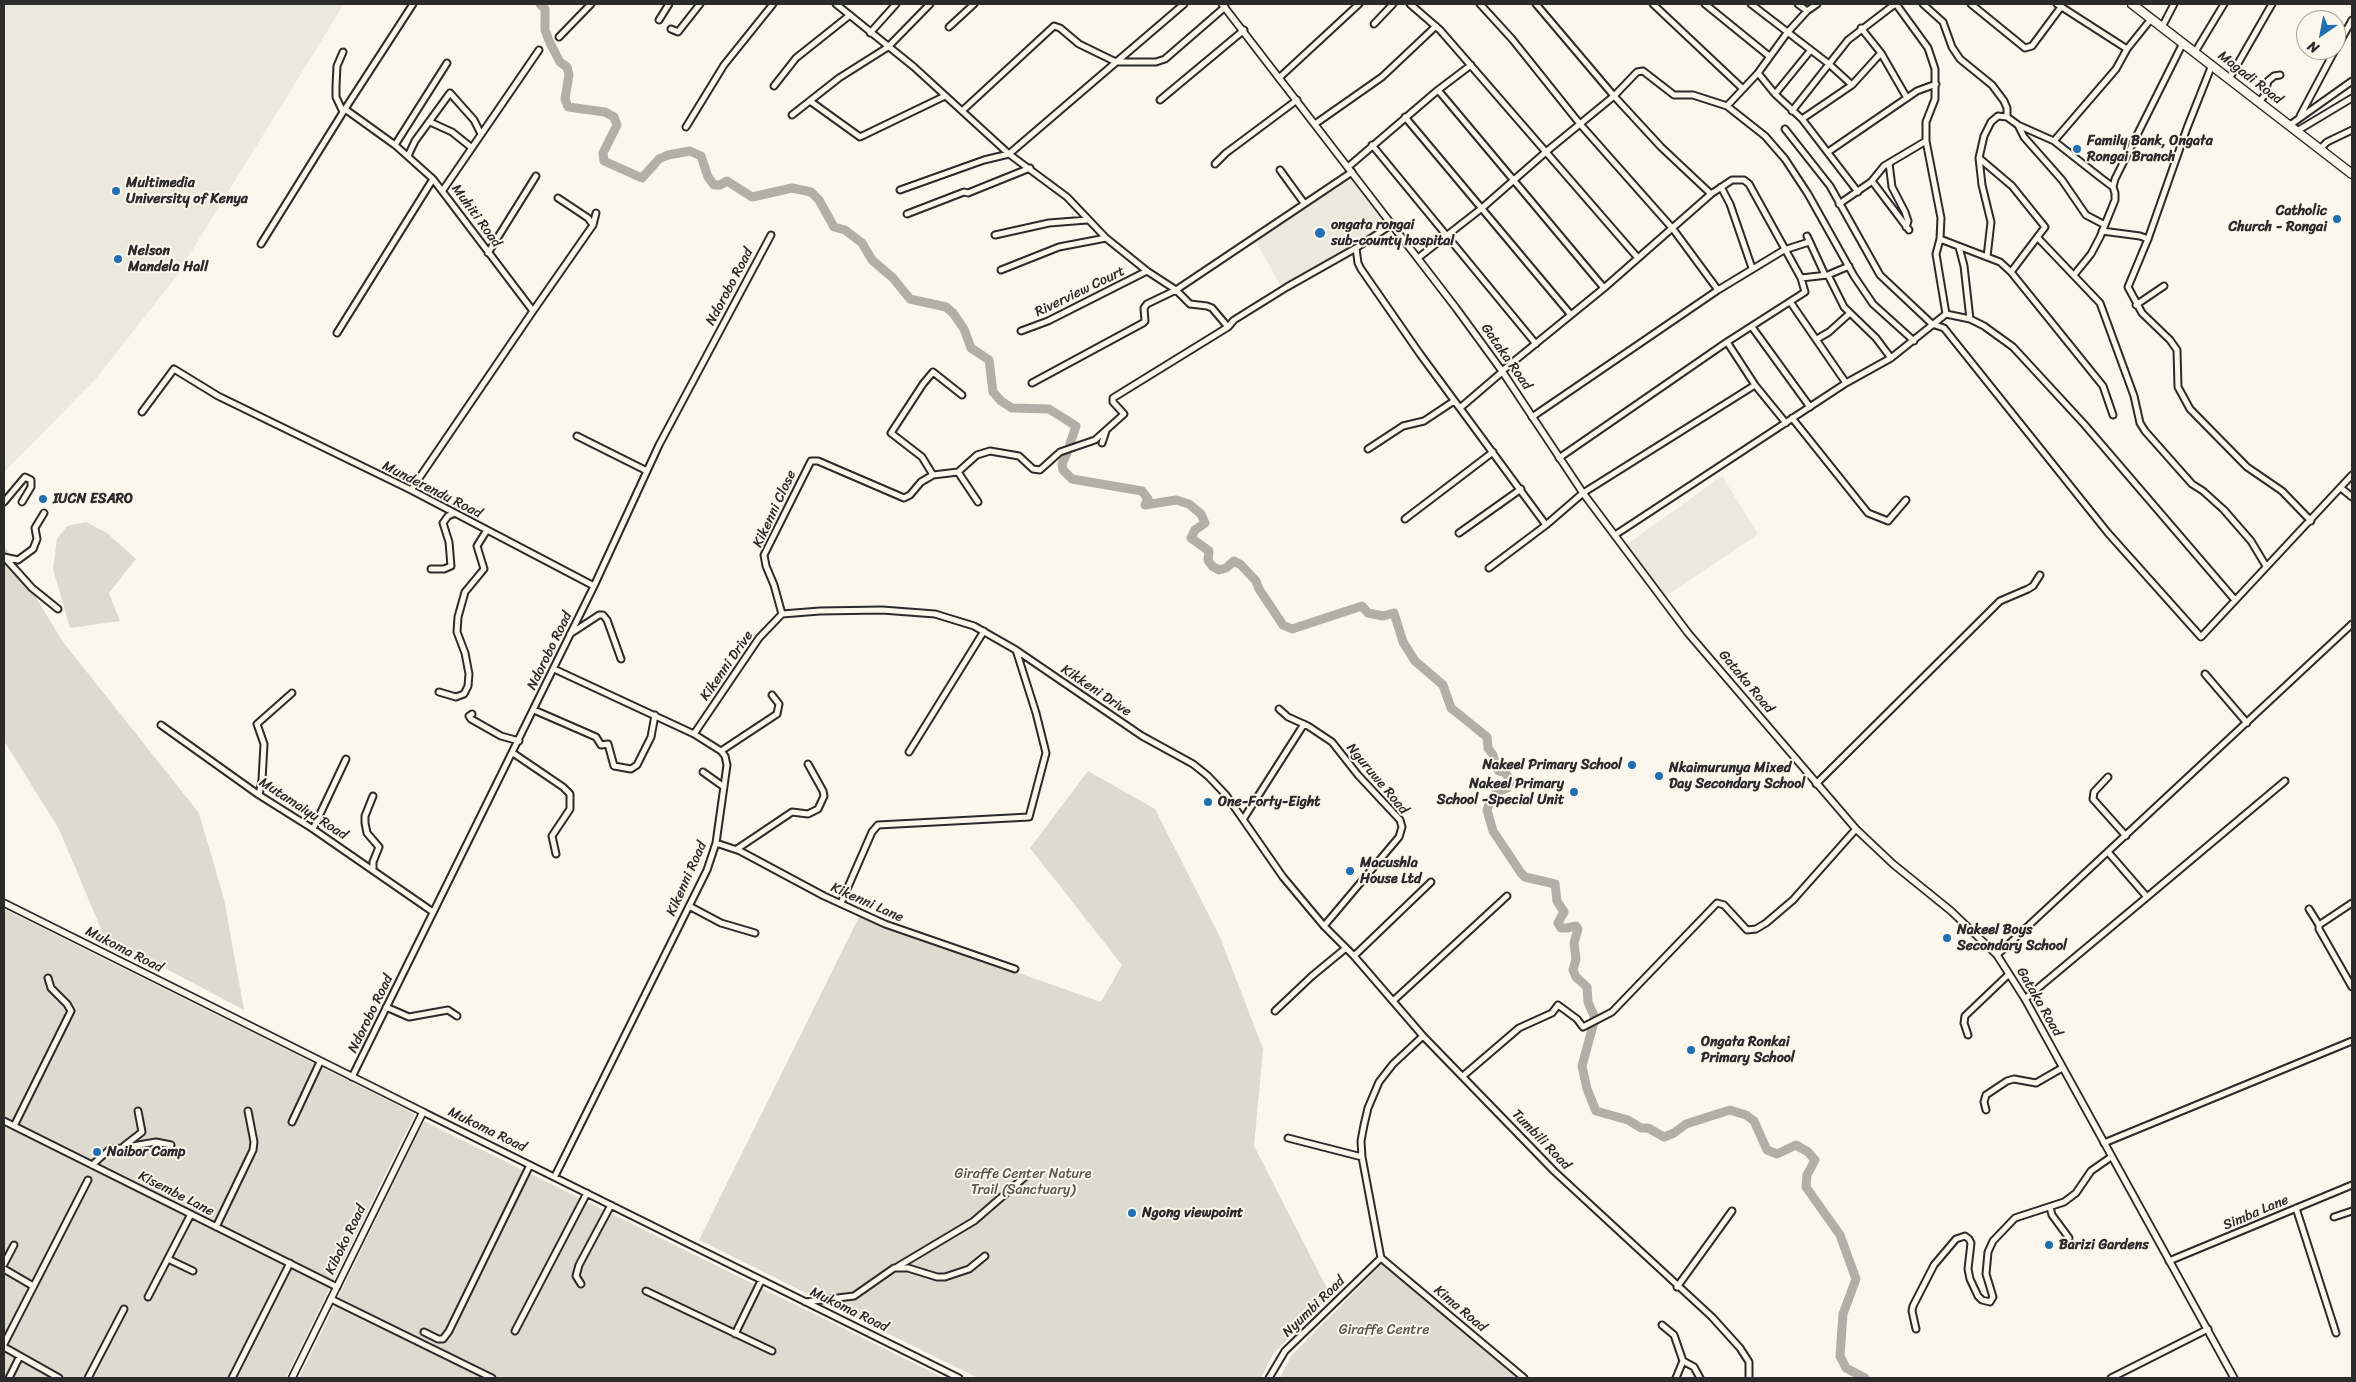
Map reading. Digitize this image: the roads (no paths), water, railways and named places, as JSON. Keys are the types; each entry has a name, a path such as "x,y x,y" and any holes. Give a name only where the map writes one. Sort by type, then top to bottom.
{"highway":[{"name":"Magadi Road","path":"2132,4 2352,174"}],"street":[{"path":"260,244 344,110 414,4"},
{"path":"559,37 591,4"},
{"path":"659,20 669,4"},
{"path":"671,29 678,32 700,4"},
{"path":"686,127 724,65 773,4"},
{"path":"836,4 914,67 1009,154 1067,197 1106,238 1147,271 1176,290 1190,304 1212,308 1228,327"},
{"path":"870,33 896,4"},
{"path":"792,115 840,78 888,47 930,4"},
{"path":"949,27 974,4"},
{"path":"900,190 984,160 1009,154 1184,4"},
{"path":"1279,78 1359,4"},
{"path":"1374,24 1393,4"},
{"path":"1410,4 1436,26 1547,151 1638,258"},
{"path":"1480,4 1512,39 1580,124 1673,229 1718,290"},
{"path":"1536,4 1614,96 1661,147 1711,194"},
{"path":"1653,4 1742,88"},
{"path":"1705,4 1769,56"},
{"path":"1751,4 1829,64 1852,85"},
{"path":"1798,4 1807,11"},
{"path":"1727,106 1758,73 1787,33 1807,11 1817,4"},
{"path":"1792,110 1861,28 1896,4 1928,48 1933,59 1936,84 1935,99 1926,122 1926,140 1941,218 1940,239 1936,254 1946,314"},
{"path":"1923,4 1943,22 1952,47 1960,59 1992,85 2004,101 2007,108 2007,117"},
{"path":"1971,4 2025,48 2032,46 2059,5 2127,49"},
{"path":"2162,27 2174,4"},
{"path":"2195,52 2224,4"},
{"path":"2229,79 2272,4"},
{"path":"962,111 1054,26 1057,26 1087,49 1116,62 1156,62 1165,58 1224,5"},
{"name":"Gataka Road","path":"1224,5 1502,371 1583,493 1688,633 1856,829 1893,864 1951,911 1997,955 2025,998 2234,1378"},
{"path":"774,86 796,58 850,15"},
{"path":"2054,141 2116,69 2127,49 2151,18"},
{"path":"1315,124 1382,78 1436,26"},
{"path":"1861,28 1881,53 1907,98"},
{"path":"1160,100 1244,30"},
{"path":"2074,275 2091,254 2105,225 2115,198 2113,187 2115,179 2184,43"},
{"path":"443,190 539,50"},
{"path":"1775,94 1810,51"},
{"path":"343,52 337,66 336,92 338,103 344,110"},
{"path":"1802,119 1852,85 1881,53"},
{"path":"2300,116 2330,60"},
{"path":"395,145 447,64"},
{"path":"1032,383 1143,323 1144,308 1147,304 1176,290 1304,203 1350,169 1372,145 1471,65"},
{"path":"2212,65 2187,128 2148,239 2128,283 2130,295 2142,314 2170,340 2177,350 2178,387 2190,409 2247,467 2276,486 2311,521"},
{"path":"1418,258 1482,208 1614,96 1637,72 1643,71 1674,95 1693,95 1727,106 1765,136 1785,159 1824,219 1848,266 1873,304 1914,341"},
{"path":"1758,73 1775,94 1802,119 1858,192"},
{"path":"2259,102 2264,96 2268,81 2274,76 2280,75"},
{"path":"2290,125 2300,116 2352,81"},
{"path":"1828,152 1907,98 1936,84"},
{"path":"1438,90 1604,288"},
{"path":"408,156 415,141 451,94 474,120 481,134"},
{"path":"810,101 860,137 944,96"},
{"path":"2297,131 2352,98"},
{"path":"1215,164 1226,153 1297,100"},
{"name":"Muhiti Road","path":"344,110 395,145 433,179 533,311"},
{"path":"1988,256 1992,222 1982,185 1979,158 1984,136 1991,122 1998,116 2007,117 2018,125 2054,141 2113,187"},
{"path":"1405,117 1571,315"},
{"path":"430,122 452,132 472,148"},
{"path":"2018,125 2024,137 2062,180 2086,215 2105,225"},
{"path":"1785,128 1830,186 1880,275 1932,324 1944,328 2108,533 2202,637 2266,566 2311,521 2352,474"},
{"path":"2320,149 2327,142 2352,130"},
{"path":"1839,204 1872,181 1889,163 1926,140"},
{"path":"1372,145 1536,344"},
{"path":"1979,158 2012,186 2045,227 2011,272"},
{"path":"1872,181 1908,229 1905,212 1892,187 1889,163"},
{"path":"907,214 964,192 968,193 1030,168"},
{"path":"1280,170 1304,203"},
{"path":"488,252 536,176"},
{"path":"337,333 433,179"},
{"path":"1460,408 1502,371 1604,288 1711,194 1738,179 1749,184 1801,278 1805,292 1791,303 1727,342 1559,458"},
{"path":"1721,187 1730,204 1752,268"},
{"path":"558,198 588,218 593,225"},
{"path":"411,490 593,225 596,213"},
{"path":"995,235 1049,223 1087,220"},
{"path":"962,395 933,372 922,384 891,433 922,457 933,475 958,472 977,455 990,451 1019,456 1033,469 1040,470 1060,452 1090,442 1121,418 1124,413 1113,402 1112,398 1228,327 1234,320 1287,286 1356,248 1391,225"},
{"path":"2102,231 2140,236 2148,239"},
{"name":"Ndorobo Road","path":"352,1077 519,741 647,471 771,235"},
{"path":"1001,270 1060,247 1106,238"},
{"path":"2038,238 2100,303 2134,396 2140,423 2145,431 2192,484 2203,491 2224,510 2251,541 2266,566"},
{"path":"1532,417 1752,268 1808,239 1837,296 1850,313 1876,338 1891,358"},
{"path":"1940,239 1988,256 2000,262 2011,272 2103,386 2113,415"},
{"path":"1959,247 1964,266 1970,319"},
{"path":"1356,248 1361,269 1454,401 1546,525"},
{"path":"1801,278 1827,275 1848,266"},
{"name":"Riverview Court","path":"1021,331 1048,321 1147,271"},
{"path":"2136,305 2164,286"},
{"path":"1791,303 1846,383"},
{"path":"1817,339 1829,332 1850,313"},
{"path":"1615,536 1846,383 1891,358 1946,314 1970,319 1984,326 2013,347 2084,424 2235,600"},
{"path":"1752,326 1810,407"},
{"path":"1727,342 1755,385 1786,422"},
{"name":"Munderendu Road","path":"142,412 174,369 218,396 411,490 594,586"},
{"path":"1489,568 1546,525 1583,493 1755,385"},
{"path":"1368,449 1402,426 1424,421 1454,401"},
{"path":"1792,418 1868,513 1888,521 1906,500"},
{"path":"1102,443 1106,430"},
{"path":"577,436 647,471"},
{"path":"1405,519 1493,452"},
{"name":"Kikenni Close","path":"782,614 764,555 811,461 818,461 904,498 910,495 921,482 933,475"},
{"path":"958,472 978,502"},
{"path":"4,502 25,477 31,480 31,487 22,502"},
{"path":"2341,488 2352,497"},
{"path":"1459,533 1521,489"},
{"path":"5,558 18,560 33,549 37,539 35,528 44,513"},
{"path":"431,569 444,570 450,566 449,542 443,523 448,516 456,514"},
{"path":"439,692 456,697 464,694 468,686 469,674 465,653 457,632 458,617 465,592 484,569 478,546 487,530"},
{"path":"5,558 32,588 58,609"},
{"path":"1816,784 2000,601 2034,586 2040,575"},
{"name":"Kikkeni Drive","path":"782,614 882,610 935,614 984,631 1016,650 1142,736 1193,764 1208,776 1244,818 1283,876 1324,926"},
{"name":"Kikenni Drive","path":"694,734 759,638 782,614"},
{"path":"570,634 598,615 603,615 607,620 620,659"},
{"path":"1997,955 2352,624"},
{"path":"909,752 984,631"},
{"path":"841,903 872,832 878,825 1029,817 1046,753 1036,713 1016,650"},
{"path":"554,669 694,734 721,752 777,714 780,708 779,704 772,695"},
{"path":"2204,674 2247,723"},
{"path":"259,795 262,780 264,744 257,724 292,693"},
{"path":"534,710 596,738 602,745 608,744 614,766 631,769 637,765 650,737 655,715"},
{"name":"Nguruwe Road","path":"1279,710 1332,742 1358,775 1400,820 1402,827 1400,837 1324,926"},
{"path":"472,714 469,715 471,719 501,736 519,741"},
{"path":"1244,818 1304,724"},
{"name":"Mutamaiyu Road","path":"161,725 259,795 313,829 433,912"},
{"path":"513,752 570,794 570,809 552,836 556,854"},
{"name":"Kikenni Road","path":"555,1176 707,870 716,842 724,787 727,760 721,752"},
{"path":"313,829 346,759"},
{"path":"737,849 792,812 808,814 818,808 824,796 823,791 808,764"},
{"path":"703,772 724,787"},
{"path":"2108,777 2094,792 2093,799 2126,836"},
{"path":"2025,998 2285,781"},
{"path":"372,869 372,862 379,847 367,833 365,816 373,796"},
{"path":"1463,1076 1519,1028 1552,1013 1558,1005 1577,1019 1583,1027 1620,1005 1717,903 1724,905 1748,930 1761,926 1793,900 1856,829"},
{"name":"Kikenni Lane","path":"716,842 737,849 894,928 1014,969"},
{"path":"2108,852 2147,896"},
{"path":"1354,956 1431,882"},
{"path":"1393,1000 1506,896"},
{"path":"2319,925 2352,903"},
{"name":"Mukoma Road","path":"4,904 959,1378"},
{"path":"689,906 721,923 755,933"},
{"path":"2309,909 2352,987"},
{"name":"Tumbili Road","path":"1324,926 1354,956 1423,1036 1554,1172 1677,1287 1712,1317 1740,1348 1749,1362 1749,1378"},
{"path":"1275,1011 1307,980 1346,948"},
{"path":"1968,1035 1964,1023 1965,1016 2009,974"},
{"path":"14,1126 71,1011 67,1004 51,988 48,978"},
{"path":"386,1007 409,1017 448,1010 457,1016"},
{"path":"1381,1258 1362,1157 1361,1141 1364,1125 1368,1108 1379,1082 1393,1064 1423,1036"},
{"path":"2104,1143 2352,1041"},
{"path":"292,1122 320,1062"},
{"path":"1986,1110 1984,1102 1986,1095 2007,1081 2014,1079 2036,1083 2062,1068"},
{"path":"122,1148 142,1132 138,1111"},
{"path":"216,1227 254,1150 248,1111"},
{"name":"Kiboko Road","path":"292,1378 422,1112"},
{"name":"Kisembe Lane","path":"4,1121 337,1287"},
{"path":"1288,1138 1362,1157"},
{"path":"92,1166 107,1151 156,1142 171,1144"},
{"path":"1916,1329 1912,1311 1913,1306 1934,1265 1956,1239 1965,1236 1969,1239 1971,1244 1968,1269 1970,1279 1978,1296 1982,1300 1990,1302 1993,1297 1986,1274 1990,1246 2015,1218 2050,1207 2070,1197 2091,1172 2111,1157"},
{"path":"424,1332 442,1339 449,1331 530,1165"},
{"path":"804,1302 854,1296 894,1268 974,1222 1027,1175"},
{"path":"59,1378 4,1346 88,1180"},
{"name":"Simba Lane","path":"2168,1261 2352,1185"},
{"path":"515,1331 587,1192"},
{"path":"581,1284 576,1276 579,1265 611,1204"},
{"path":"2050,1207 2052,1215 2069,1238"},
{"path":"2296,1208 2336,1333"},
{"path":"1677,1287 1732,1211"},
{"path":"2334,1217 2352,1212"},
{"path":"148,1296 191,1214"},
{"path":"4,1264 14,1245"},
{"path":"894,1268 908,1268 928,1275 945,1277 969,1269 985,1256"},
{"name":"Nyumbi Road","path":"1269,1378 1285,1351 1381,1258"},
{"name":"Kima Road","path":"1381,1258 1524,1378"},
{"path":"168,1259 193,1272"},
{"path":"232,1378 290,1263"},
{"path":"4,1270 33,1286"},
{"path":"735,1334 761,1281"},
{"path":"646,1291 772,1351"},
{"path":"331,1299 492,1378"},
{"path":"88,1378 124,1308"},
{"path":"1662,1325 1674,1336 1683,1361 1694,1367 1700,1378"},
{"path":"2111,1378 2208,1329"},
{"path":"9,1378 20,1356"},
{"path":"1676,1378 1683,1361"}],"waterway":[{"path":"540,4 545,9 545,30 550,43 560,62 567,67 569,75 565,99 568,107 605,112 614,117 617,125 603,153 604,161 642,178 659,159 668,155 690,151 701,156 708,177 714,185 720,185 727,181 752,197 792,188 811,192 819,200 834,227 845,230 862,243 872,260 893,278 910,299 946,307 953,313 964,329 971,348 989,360 993,392 1001,401 1012,408 1049,409 1076,426 1070,444"},
{"path":"1067,453 1062,464 1063,470 1072,479 1142,491 1148,499 1145,505 1176,500 1189,504 1201,514 1205,523 1195,530 1191,538 1209,551 1208,560 1212,566 1219,570 1226,568 1234,561 1241,565 1256,581 1259,589 1283,625 1292,629 1362,606 1368,613 1383,616 1394,613 1403,642 1415,661 1443,685 1451,708 1487,737 1488,748 1493,755 1496,767 1499,771 1506,773 1510,781 1507,788 1499,791 1491,799 1487,810 1493,831 1525,877 1555,884 1557,901 1564,912 1558,923 1561,928 1576,926 1578,929 1574,943 1576,959 1573,970 1576,977 1587,987 1588,1002 1595,1018 1582,1066 1587,1089 1596,1111 1628,1120 1641,1128 1648,1128 1664,1137 1674,1133 1686,1124 1730,1110 1746,1115 1754,1121 1767,1150 1777,1154 1796,1145 1808,1152 1815,1160 1807,1175 1806,1187 1840,1235 1856,1279 1843,1314 1840,1356 1846,1368 1865,1378"}],"place":[{"name":"Family Bank, Ongata Rongai Branch","path":"2077,149"},
{"name":"Multimedia University of Kenya","path":"116,191"},
{"name":"Catholic Church - Rongai","path":"2337,219"},
{"name":"ongata rongai sub-county hospital","path":"1320,233"},
{"name":"Nelson Mandela Hall","path":"118,259"},
{"name":"IUCN ESARO","path":"43,499"},
{"name":"Nakeel Primary School","path":"1632,765"},
{"name":"Nkaimurunya Mixed Day Secondary School","path":"1659,776"},
{"name":"Nakeel Primary School -Special Unit","path":"1574,792"},
{"name":"One-Forty-Eight","path":"1208,802"},
{"name":"Macushla House Ltd","path":"1350,871"},
{"name":"Nakeel Boys Secondary School","path":"1947,938"},
{"name":"Ongata Ronkai Primary School","path":"1691,1050"},
{"name":"Naibor Camp","path":"97,1152"},
{"name":"Ngong viewpoint","path":"1132,1213"},
{"name":"Barizi Gardens","path":"2049,1245"}],"park label":[{"name":"Giraffe Center Nature Trail (Sanctuary)","path":"1023,1182"},
{"name":"Giraffe Centre","path":"1384,1330"}]}
